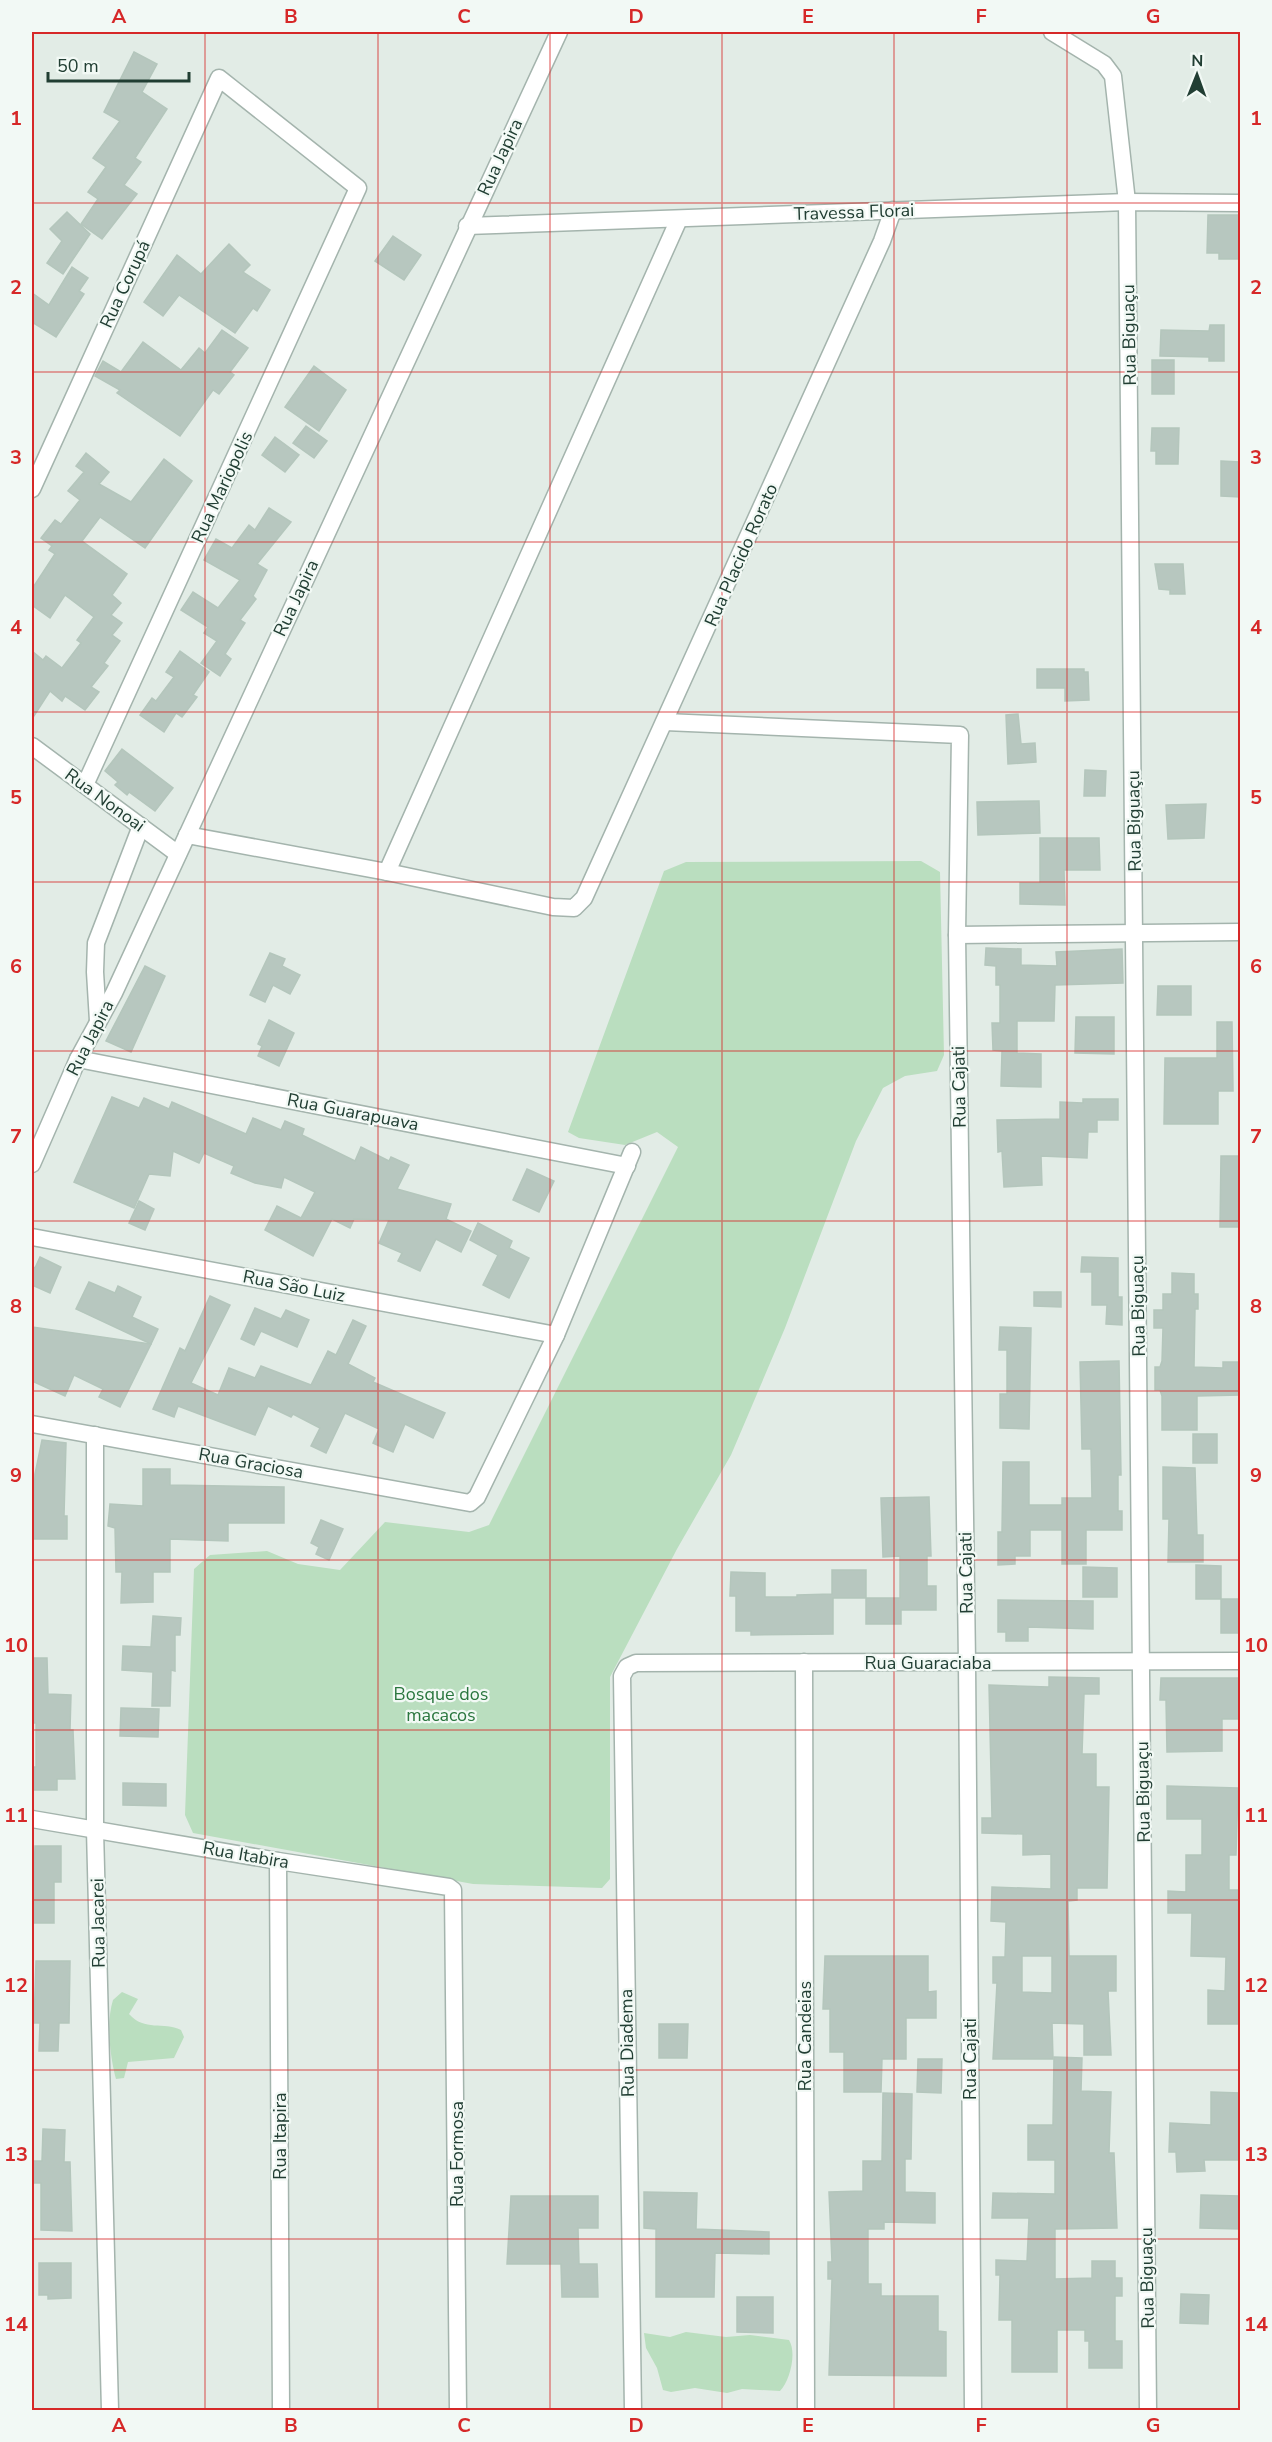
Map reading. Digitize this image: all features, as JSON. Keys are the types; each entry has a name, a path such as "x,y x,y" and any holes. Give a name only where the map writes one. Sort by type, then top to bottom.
{"street":[{"name":"Rua Japira","path":"32,1164 78,1059 187,835 467,226 559,32"},
{"name":"Rua Biguaçu","path":"1052,32 1104,64 1113,76 1127,202 1148,2410"},
{"name":"Rua Mariopolis","path":"85,785 358,188 219,78"},
{"name":"Rua Corupá","path":"32,489 219,78"},
{"name":"Travessa Florai","path":"467,226 1127,202 1240,202"},
{"name":"Rua Placido Rorato","path":"387,872 553,907 574,908 584,898 882,241 893,210"},
{"path":"187,835 387,872 679,219"},
{"name":"Rua Cajati","path":"665,722 960,735 957,935 967,1663 973,2410"},
{"name":"Rua Nonoai","path":"32,746 178,854"},
{"path":"98,1022 94,972 96,943 141,826"},
{"path":"957,935 1240,932"},
{"name":"Rua Guarapuava","path":"78,1059 630,1159 556,1335"},
{"name":"Rua São Luiz","path":"32,1237 556,1335"},
{"name":"Rua Graciosa","path":"32,1424 470,1503 477,1497 556,1335"},
{"name":"Rua Jacarei","path":"95,1435 96,1830 110,2410"},
{"name":"Rua Guaraciaba","path":"622,1676 627,1667 636,1663 1240,1660"},
{"name":"Rua Candeias","path":"804,1662 806,2410"},
{"name":"Rua Diadema","path":"622,1676 633,2410"},
{"name":"Rua Itabira","path":"32,1819 278,1862 448,1887 455,1896"},
{"name":"Rua Itapira","path":"278,1862 281,2410"},
{"name":"Rua Formosa","path":"455,1896 458,2410"}],"green space":[{"name":"Bosque dos macacos","path":"921,861 940,872 944,1055 937,1071 905,1076 883,1088 856,1141 785,1328 731,1455 677,1549 610,1677 610,1879 602,1888 473,1884 193,1833 185,1815 194,1569 210,1555 267,1551 298,1564 340,1570 385,1522 469,1532 489,1525 678,1147 657,1132 625,1145 579,1138 568,1132 664,871 686,862"},
{"path":"122,1992 138,1999 129,2014 135,2019 148,2025 174,2027 181,2030 184,2037 174,2058 128,2062 124,2078 116,2079 109,2029 113,2000"},
{"path":"686,2332 726,2337 750,2335 789,2340 792,2359 787,2381 780,2391 742,2389 727,2393 695,2388 671,2392 663,2390 657,2368 646,2348 644,2333 670,2337"}],"building":[{"path":"134,52 157,64 142,92 167,109 135,158 141,162 124,185 137,194 102,239 81,224 98,199 88,192 106,167 93,158 120,121 104,112"},
{"path":"67,212 90,234 63,274 47,263 62,241 50,229"},
{"path":"1208,215 1240,215 1240,259 1219,259 1219,253 1207,253"},
{"path":"393,236 421,255 404,280 375,261"},
{"path":"229,244 250,265 243,272 270,290 257,311 253,308 235,333 179,295 163,316 144,302 177,255 201,274"},
{"path":"72,267 88,278 79,291 84,294 56,337 32,322 32,293 49,305"},
{"path":"1210,325 1224,325 1224,361 1209,361 1209,357 1160,356 1161,330 1209,331"},
{"path":"222,330 248,348 230,372 234,375 219,394 213,390 180,436 117,393 120,390 95,376 103,361 121,372 143,342 181,370 199,348 205,353"},
{"path":"1152,360 1174,360 1174,394 1152,394"},
{"path":"314,366 346,390 319,431 285,407"},
{"path":"306,426 327,441 314,458 293,443"},
{"path":"1152,428 1179,428 1178,464 1156,464 1156,451 1151,451"},
{"path":"275,437 299,455 285,472 262,455"},
{"path":"86,453 109,472 99,484 131,502 164,459 192,481 145,548 100,517 82,541 127,574 112,595 121,603 111,615 122,623 112,635 120,641 104,663 108,666 91,687 99,692 85,710 65,696 62,701 50,691 32,719 32,651 43,660 46,656 62,668 81,643 77,640 94,617 65,595 50,618 32,605 32,589 55,554 49,550 52,546 41,538 55,520 61,524 80,500 68,491 84,472 76,466"},
{"path":"1221,461 1240,462 1240,497 1221,496"},
{"path":"269,508 291,522 257,564 267,570 253,596 256,599 240,620 245,623 225,654 231,659 220,676 201,663 217,641 204,633 208,627 181,610 193,592 218,608 240,580 204,560 216,539 232,548 249,525 255,530"},
{"path":"1155,564 1183,564 1185,594 1170,594 1170,590 1159,589"},
{"path":"180,651 209,672 193,695 197,697 182,717 176,713 164,732 140,715 152,698 156,701 174,677 166,672"},
{"path":"1037,669 1084,669 1084,672 1088,672 1089,700 1065,701 1065,688 1037,688"},
{"path":"1018,714 1021,744 1035,743 1036,762 1008,764 1006,715"},
{"path":"122,749 173,788 155,811 129,792 127,795 115,785 118,782 105,771"},
{"path":"1085,770 1106,771 1105,796 1084,796"},
{"path":"1039,801 1040,833 978,835 977,802"},
{"path":"1206,804 1204,838 1168,839 1166,805"},
{"path":"1040,838 1099,838 1100,870 1064,870 1065,905 1020,904 1020,883 1040,883"},
{"path":"986,948 1021,949 1021,965 1057,966 1056,952 1122,949 1123,983 1055,985 1054,1021 1017,1021 1017,1053 1041,1054 1041,1087 1001,1086 1002,1051 993,1050 992,1023 1000,1023 1000,985 996,985 996,966 985,965"},
{"path":"270,953 285,959 282,966 300,975 290,994 273,985 265,1002 250,995"},
{"path":"145,966 165,976 131,1052 106,1041"},
{"path":"1158,986 1191,986 1191,1015 1157,1015"},
{"path":"1076,1017 1114,1017 1114,1054 1075,1053"},
{"path":"269,1020 294,1033 279,1066 258,1056 262,1046 258,1044"},
{"path":"1217,1022 1232,1022 1233,1091 1218,1091 1218,1124 1164,1124 1165,1058 1217,1058"},
{"path":"112,1097 139,1108 144,1098 169,1109 172,1102 246,1134 253,1118 281,1130 285,1121 304,1129 302,1135 355,1161 361,1147 389,1161 391,1157 409,1165 397,1189 451,1204 446,1219 471,1231 461,1252 436,1239 420,1271 398,1261 402,1253 379,1243 389,1220 354,1219 350,1228 332,1219 313,1256 265,1230 277,1206 301,1218 315,1192 284,1177 281,1188 255,1183 231,1173 234,1166 204,1153 199,1163 173,1151 170,1176 149,1174 134,1208 74,1182"},
{"path":"1083,1099 1118,1099 1118,1120 1097,1120 1097,1132 1088,1132 1087,1158 1041,1156 1042,1185 1004,1187 1002,1151 998,1152 997,1120 1060,1119 1060,1102 1083,1103"},
{"path":"1221,1156 1240,1156 1240,1227 1220,1227"},
{"path":"527,1169 554,1181 539,1212 513,1200"},
{"path":"139,1201 154,1209 145,1230 129,1223"},
{"path":"478,1223 512,1241 509,1248 529,1258 509,1298 483,1285 498,1255 470,1240"},
{"path":"40,1257 61,1267 50,1293 32,1285 32,1266 35,1268"},
{"path":"1082,1257 1118,1258 1118,1297 1122,1297 1122,1325 1106,1324 1107,1305 1092,1305 1092,1272 1081,1272"},
{"path":"1172,1273 1194,1274 1194,1294 1198,1294 1198,1309 1195,1309 1194,1367 1223,1368 1223,1362 1240,1362 1240,1395 1197,1396 1197,1430 1162,1430 1162,1396 1160,1390 1155,1390 1155,1367 1160,1367 1162,1361 1163,1328 1154,1328 1154,1310 1163,1310 1163,1294 1172,1294"},
{"path":"89,1282 115,1293 118,1286 141,1297 132,1317 158,1329 151,1344 76,1309"},
{"path":"1034,1292 1061,1292 1061,1307 1034,1306"},
{"path":"210,1296 230,1305 191,1383 218,1395 229,1368 255,1378 261,1366 311,1385 328,1351 336,1355 353,1320 366,1326 348,1364 375,1378 373,1382 445,1413 433,1438 405,1424 393,1452 373,1443 379,1429 345,1413 326,1453 311,1446 320,1428 293,1414 291,1417 268,1406 255,1435 178,1406 174,1417 153,1409 180,1348 185,1351"},
{"path":"255,1308 281,1319 286,1310 309,1320 297,1347 261,1331 254,1345 241,1339"},
{"path":"32,1327 151,1344 120,1407 99,1397 103,1389 74,1375 65,1396 32,1381"},
{"path":"1000,1327 1031,1328 1029,1429 1000,1428 1000,1394 1007,1394 1007,1350 999,1350"},
{"path":"1119,1361 1121,1475 1118,1475 1118,1511 1122,1511 1122,1530 1086,1530 1086,1564 1062,1564 1062,1530 1030,1530 1030,1556 1015,1556 1015,1564 998,1565 998,1532 1002,1532 1003,1462 1029,1462 1029,1505 1062,1505 1062,1498 1092,1498 1091,1449 1082,1449 1080,1362"},
{"path":"1193,1434 1217,1434 1217,1463 1193,1463"},
{"path":"42,1440 66,1443 64,1516 67,1516 67,1539 32,1539 35,1474"},
{"path":"1163,1467 1195,1468 1197,1535 1203,1535 1203,1562 1168,1562 1169,1519 1163,1519"},
{"path":"143,1469 170,1469 170,1485 284,1487 284,1523 228,1523 228,1541 170,1539 170,1572 153,1572 153,1602 121,1603 122,1572 116,1572 115,1528 108,1526 110,1504 143,1506"},
{"path":"929,1497 931,1556 927,1556 927,1586 936,1586 936,1610 901,1610 901,1624 866,1624 866,1598 900,1598 900,1556 883,1557 881,1498"},
{"path":"321,1520 343,1529 329,1560 316,1554 319,1547 311,1543"},
{"path":"1196,1565 1221,1566 1221,1599 1196,1599"},
{"path":"1083,1567 1117,1568 1117,1597 1083,1597"},
{"path":"832,1570 866,1570 866,1598 833,1598 833,1634 751,1635 751,1631 736,1631 736,1596 730,1596 731,1572 765,1573 765,1597 797,1597 797,1595 832,1594"},
{"path":"1221,1599 1240,1599 1240,1633 1221,1633"},
{"path":"998,1600 1093,1601 1093,1629 1028,1627 1028,1641 1006,1641 1006,1632 998,1632"},
{"path":"153,1616 181,1618 180,1635 175,1635 175,1671 171,1670 170,1706 152,1706 153,1672 122,1670 123,1646 151,1647"},
{"path":"32,1658 47,1658 48,1694 71,1695 70,1730 73,1730 75,1779 57,1779 57,1790 32,1790 32,1767 36,1767 36,1723 32,1723"},
{"path":"1049,1677 1099,1678 1099,1694 1084,1694 1082,1754 1096,1754 1096,1787 1109,1787 1107,1888 1077,1888 1077,1900 1068,1901 1069,1956 1116,1956 1116,1991 1108,1991 1111,2055 1084,2055 1084,2024 1052,2023 1053,2059 993,2059 997,1983 993,1983 993,1957 1005,1957 1006,1922 991,1921 992,1887 1051,1889 1051,1854 1023,1855 1023,1834 982,1833 982,1818 992,1818 989,1685 1049,1687","holes":["1022,1956 1052,1956 1052,1993 1022,1992"]},
{"path":"1161,1678 1240,1678 1240,1719 1222,1719 1222,1751 1167,1752 1166,1700 1160,1700"},
{"path":"121,1708 159,1709 158,1737 120,1736"},
{"path":"123,1783 166,1784 166,1806 123,1805"},
{"path":"1167,1786 1238,1788 1236,1855 1229,1855 1229,1890 1240,1890 1239,2024 1208,2024 1208,1990 1225,1991 1226,1957 1191,1956 1192,1913 1168,1913 1168,1891 1186,1892 1186,1855 1202,1855 1202,1819 1167,1819"},
{"path":"35,1846 61,1846 61,1882 54,1882 54,1923 32,1923"},
{"path":"825,1956 928,1956 928,1992 936,1991 936,2018 906,2018 906,2059 882,2059 881,2092 844,2092 844,2052 830,2052 830,2009 823,2009"},
{"path":"36,1961 70,1961 69,2023 59,2023 58,2051 39,2051 40,2023 34,2023"},
{"path":"659,2024 688,2024 687,2058 659,2058"},
{"path":"1054,2057 1082,2058 1081,2091 1111,2092 1109,2153 1114,2153 1117,2228 1055,2229 1055,2279 1092,2278 1092,2261 1115,2261 1115,2278 1122,2278 1122,2296 1115,2296 1115,2341 1122,2341 1122,2368 1089,2368 1089,2341 1085,2341 1085,2330 1057,2330 1057,2372 1012,2372 1012,2320 999,2320 1000,2275 996,2275 996,2260 1027,2261 1029,2218 992,2218 993,2193 1055,2194 1055,2160 1028,2160 1028,2125 1053,2125"},
{"path":"918,2059 942,2059 941,2093 917,2092"},
{"path":"1211,2092 1240,2093 1240,2160 1204,2160 1205,2171 1177,2172 1176,2152 1169,2152 1170,2123 1211,2125"},
{"path":"883,2093 912,2094 911,2159 905,2159 905,2192 935,2193 935,2223 884,2222 884,2229 868,2229 868,2284 881,2284 881,2296 938,2296 938,2331 946,2332 946,2376 829,2375 832,2279 828,2279 828,2262 832,2262 829,2192 863,2191 863,2161 882,2161"},
{"path":"43,2129 65,2130 64,2162 70,2162 72,2231 41,2230 41,2183 33,2183 33,2161 42,2161"},
{"path":"644,2192 697,2193 696,2229 769,2232 769,2254 715,2253 714,2297 656,2297 656,2229 644,2228"},
{"path":"1201,2195 1240,2196 1240,2229 1200,2228"},
{"path":"511,2196 598,2196 598,2228 578,2228 579,2264 597,2264 598,2297 562,2297 561,2264 507,2264"},
{"path":"39,2263 71,2263 71,2298 48,2299 48,2295 39,2295"},
{"path":"1181,2294 1209,2295 1208,2324 1180,2323"},
{"path":"737,2297 773,2297 773,2333 737,2332"}]}
